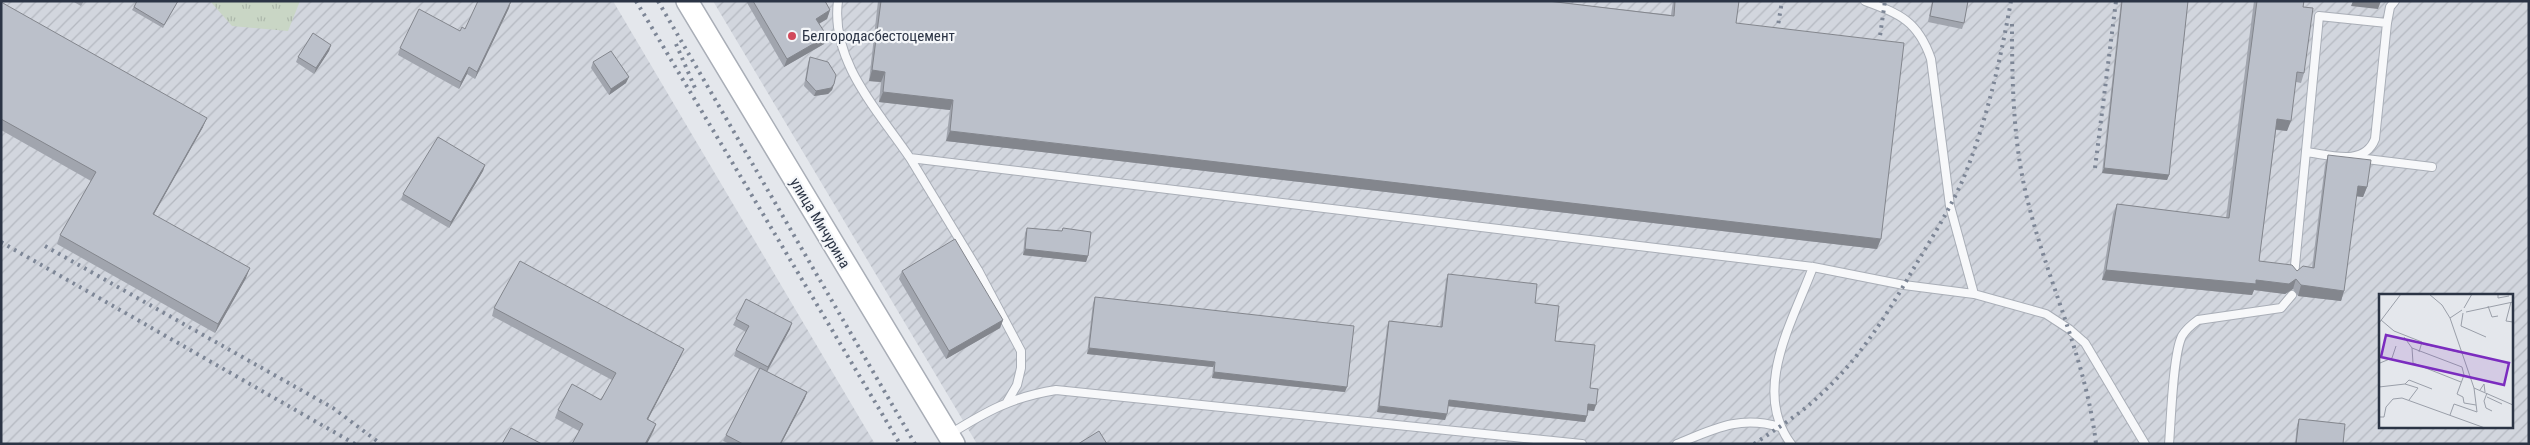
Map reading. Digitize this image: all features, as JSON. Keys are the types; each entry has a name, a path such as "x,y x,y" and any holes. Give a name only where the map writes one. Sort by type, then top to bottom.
{"street":[{"name":"улица Мичурина","path":"687,1 951,440"}],"lane":[{"path":"838,1 841,37 850,70 910,158 978,270 1021,351 1021,368 1017,385 1007,402"},
{"path":"1864,1 1898,14 1911,23 1925,41 1931,59 1950,206 1974,294"},
{"path":"2353,158 2362,156 2371,149 2375,139 2386,23 2390,7 2395,1"},
{"path":"2294,276 2319,16 2386,23"},
{"path":"2306,152 2432,167"},
{"path":"910,158 1813,267 1904,285 1974,294 2046,314 2069,329 2085,343 2145,444"},
{"path":"1791,444 1780,427 1773,398 1774,368 1813,267"},
{"path":"2168,444 2177,354 2181,338 2188,327 2198,320 2281,308 2292,295"},
{"path":"951,440 1007,402 1026,395 1056,390 1582,444"},
{"path":"1677,444 1734,423 1760,421 1780,427"}],"shaded area":[{"path":"1,1 613,1 875,444 1,444"},
{"path":"713,1 2529,1 2529,444 977,444"}],"green space":[{"path":"210,1 300,1 288,31 232,26"}],"building":[{"path":"137,1 178,1 164,25 134,7"},
{"path":"478,1 511,1 477,72 469,67 461,82 400,48 419,9 460,31 462,27 465,29"},
{"name":"Белгородасбестоцемент","path":"753,1 825,1 830,10 816,19 827,36 787,59"},
{"path":"881,1 1548,1 1674,16 1675,1 1739,1 1736,23 1904,43 1881,239 950,131 953,100 883,92 885,72 872,70"},
{"path":"1933,1 1968,1 1964,23 1930,16"},
{"path":"2122,1 2188,1 2169,175 2104,168"},
{"path":"2257,1 2304,1 2303,7 2313,8 2304,73 2297,72 2291,121 2277,119 2259,261 2292,265 2297,271 2303,266 2314,268 2328,155 2371,160 2367,187 2358,186 2344,291 2301,285 2296,279 2289,284 2256,280 2256,284 2106,270 2117,204 2229,218"},
{"path":"1,2 207,118 153,214 250,268 218,324 60,235 96,172 1,119"},
{"path":"313,33 331,45 316,68 298,57"},
{"path":"611,51 629,77 611,89 593,62"},
{"path":"810,57 828,62 836,75 831,88 816,91 806,80"},
{"path":"438,137 485,165 451,222 403,194"},
{"path":"1027,228 1062,231 1063,228 1091,232 1088,256 1025,249"},
{"path":"955,239 1003,320 949,351 902,271"},
{"path":"520,261 684,349 647,419 656,424 645,444 572,444 583,424 558,410 572,384 601,400 616,373 494,308"},
{"path":"1448,274 1537,284 1535,303 1559,306 1555,341 1595,345 1590,388 1598,389 1596,405 1588,404 1587,416 1449,400 1447,414 1379,406 1389,321 1442,327"},
{"path":"1095,297 1354,326 1347,387 1214,372 1215,362 1089,348"},
{"path":"746,299 792,323 768,367 736,350 749,326 736,319"},
{"path":"760,368 807,392 780,444 743,444 726,435"},
{"path":"2299,419 2345,424 2343,444 2296,444"},
{"path":"511,428 542,444 502,444"},
{"path":"1099,431 1107,444 1078,444"}],"railway":[{"path":"636,1 900,444"},
{"path":"658,1 915,444"},
{"path":"1776,38 1782,1"},
{"path":"1878,50 1885,1"},
{"path":"1754,444 1803,410 1832,383 1858,354 1901,290 1939,226 1964,177 1980,134 1997,68 2011,1"},
{"path":"2095,168 2116,1"},
{"path":"2012,24 2014,112 2022,177 2035,229 2084,381 2096,444"},
{"path":"676,44 695,88"},
{"path":"1,242 355,444"},
{"path":"45,246 333,408 381,444"}],"place":[{"name":"Белгородасбестоцемент","path":"792,36"}]}
